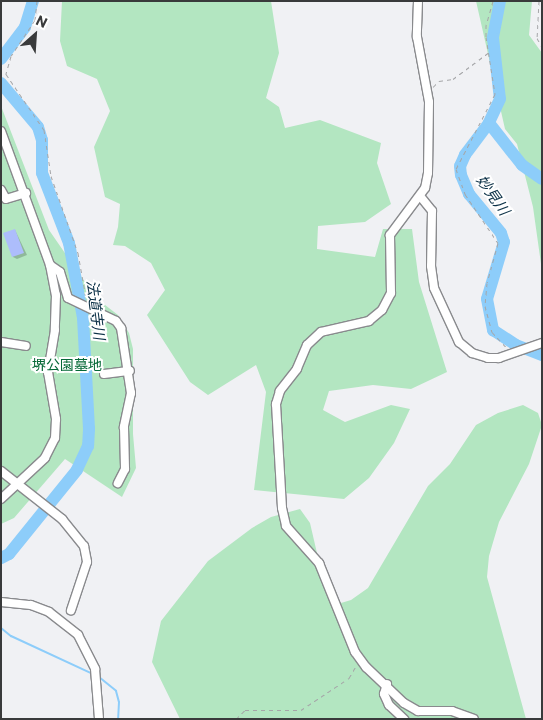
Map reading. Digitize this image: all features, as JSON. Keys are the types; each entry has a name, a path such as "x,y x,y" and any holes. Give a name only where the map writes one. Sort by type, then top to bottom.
{"street":[{"path":"418,1 417,37 428,102 428,173 420,196 390,234 391,293 382,310 369,321 321,332 314,338 307,345 298,369 280,391 276,404 286,526 319,563 359,656 404,702 418,711 452,711 474,719"},
{"path":"1,131 26,193 50,265 56,295 55,330 48,372 56,412 54,438 44,458 1,499"},
{"path":"1,190 6,199 26,193"},
{"path":"420,196 432,211 431,266 434,288 460,342 480,356 499,358 542,343"},
{"path":"50,265 60,272 65,294 72,300 116,321 121,328 130,371 131,393 123,445 125,469 118,482"},
{"path":"1,342 26,346"},
{"path":"104,374 130,371"},
{"path":"1,471 62,519 84,546 87,562 71,610"},
{"path":"1,602 31,605 49,612 78,635 90,654 98,686 99,719"},
{"path":"387,684 384,694 389,705 404,719"}],"path":[{"path":"37,1 35,20 11,56 6,74 44,130 51,176 78,253 87,306"},
{"path":"493,1 486,26 494,99 478,132 459,158 456,169 465,194 498,243 487,283 485,306 492,332 515,352"},
{"path":"539,1 537,38 542,47"},
{"path":"433,94 435,83 453,79 488,53"},
{"path":"236,719 245,710 301,710 311,705 349,678 359,656"}],"green space":[{"path":"62,1 271,1 279,53 266,98 279,107 285,128 320,120 381,143 377,163 391,204 365,222 318,226 317,249 375,257 383,229 412,229 419,282 447,372 411,389 373,385 329,391 323,410 345,422 391,405 410,409 394,443 369,478 344,499 254,490 266,392 256,365 208,395 190,382 147,315 165,290 151,263 125,246 113,245 118,227 120,204 105,197 94,147 110,111 97,79 67,66 60,41"},
{"path":"476,1 532,1 529,35 542,53 542,271 533,207 517,144 505,129"},
{"name":"堺公園墓地","path":"1,106 49,230 96,298 118,315 129,333 133,349 133,434 136,468 122,497 65,459 14,518 1,524"},
{"path":"523,405 538,413 542,425 529,464 499,522 489,556 487,577 526,719 180,719 152,662 161,621 208,561 252,528 271,517 300,509 310,523 326,592 341,603 351,600 368,588 428,486 450,464 476,425 498,413"}],"building":[{"path":"15,229 24,253 12,257 3,233"}],"waterway":[{"name":"法道寺川","path":"1,59 25,27 33,1"},
{"name":"妙見川","path":"500,1 493,38 500,99 489,123 465,155 460,166 461,175 469,194 501,233 504,242 487,299 493,330 516,345 542,355"},
{"name":"法道寺川","path":"1,83 38,127 42,140 42,173 69,243 83,318 89,429 88,446 77,470 9,554 1,558"},
{"path":"489,123 522,165 542,179"},
{"path":"1,628 11,636 93,674"},
{"path":"99,677 116,691 119,702 118,719"}]}
